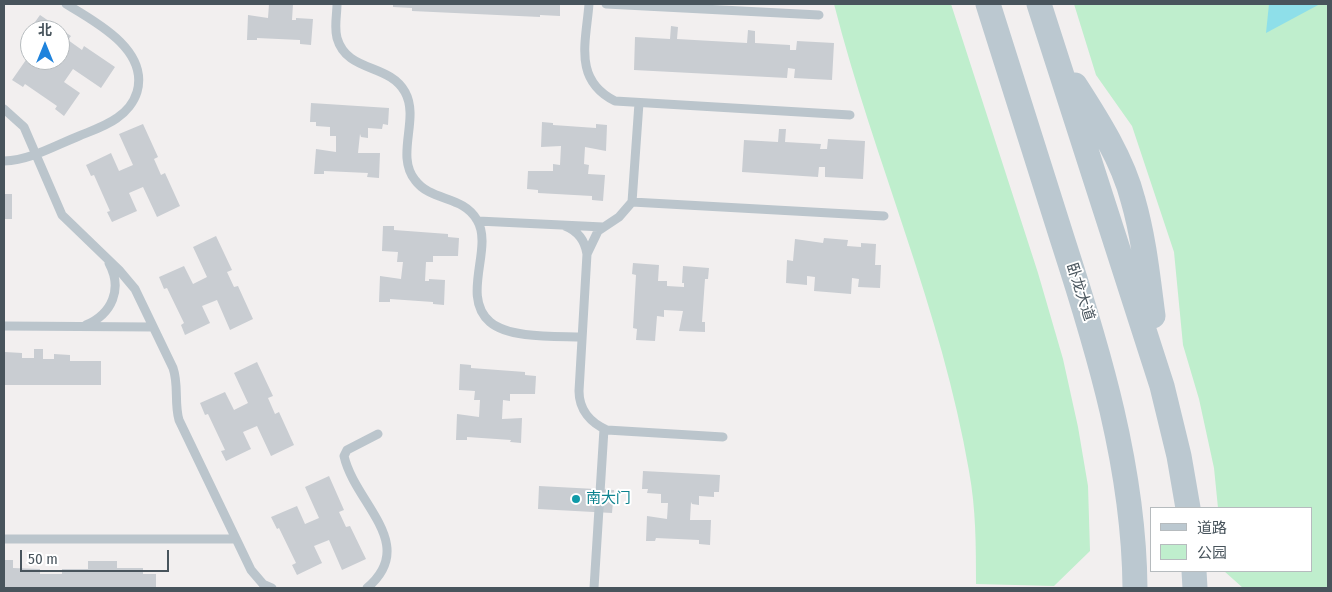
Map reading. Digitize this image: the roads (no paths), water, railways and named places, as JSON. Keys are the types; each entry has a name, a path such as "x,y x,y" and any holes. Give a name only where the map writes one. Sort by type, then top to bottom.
{"main road":[{"name":"卧龙大道","path":"988,4 1094,338 1124,465 1135,547 1135,588"},
{"path":"1039,4 1055,54 1104,130 1133,199 1146,264 1162,386 1179,456 1188,507"},
{"path":"1194,572 1195,588"}],"lane":[{"path":"4,161 26,158 117,119 135,98 139,85 138,71 130,52 109,34 66,4"},
{"path":"337,4 336,36 346,55 362,66 393,76 408,97 410,108 407,157 413,178 430,194 462,205 478,221 481,242 477,292 483,314 497,327 515,333 582,337"},
{"path":"589,4 585,59 591,82 601,92 615,101 850,115"},
{"path":"606,4 819,15"},
{"path":"639,103 632,202 619,218 603,227 593,238 587,254 579,397 586,413 598,426 618,432 723,437"},
{"path":"4,109 24,127 62,215 135,289 175,373 175,402 179,420 256,578 272,588"},
{"path":"632,202 884,216"},
{"path":"478,221 603,227"},
{"path":"563,225 579,236 587,254"},
{"path":"83,326 103,316 112,304 115,280 106,258"},
{"path":"4,326 154,327"},
{"path":"594,588 604,428"},
{"path":"367,588 378,579 386,567 387,539 362,498 344,456 347,450 378,434"},
{"path":"4,539 236,539"}],"water":[{"path":"1269,4 1320,4 1266,33"}],"place":[{"name":"南大门","path":"576,499"}]}
